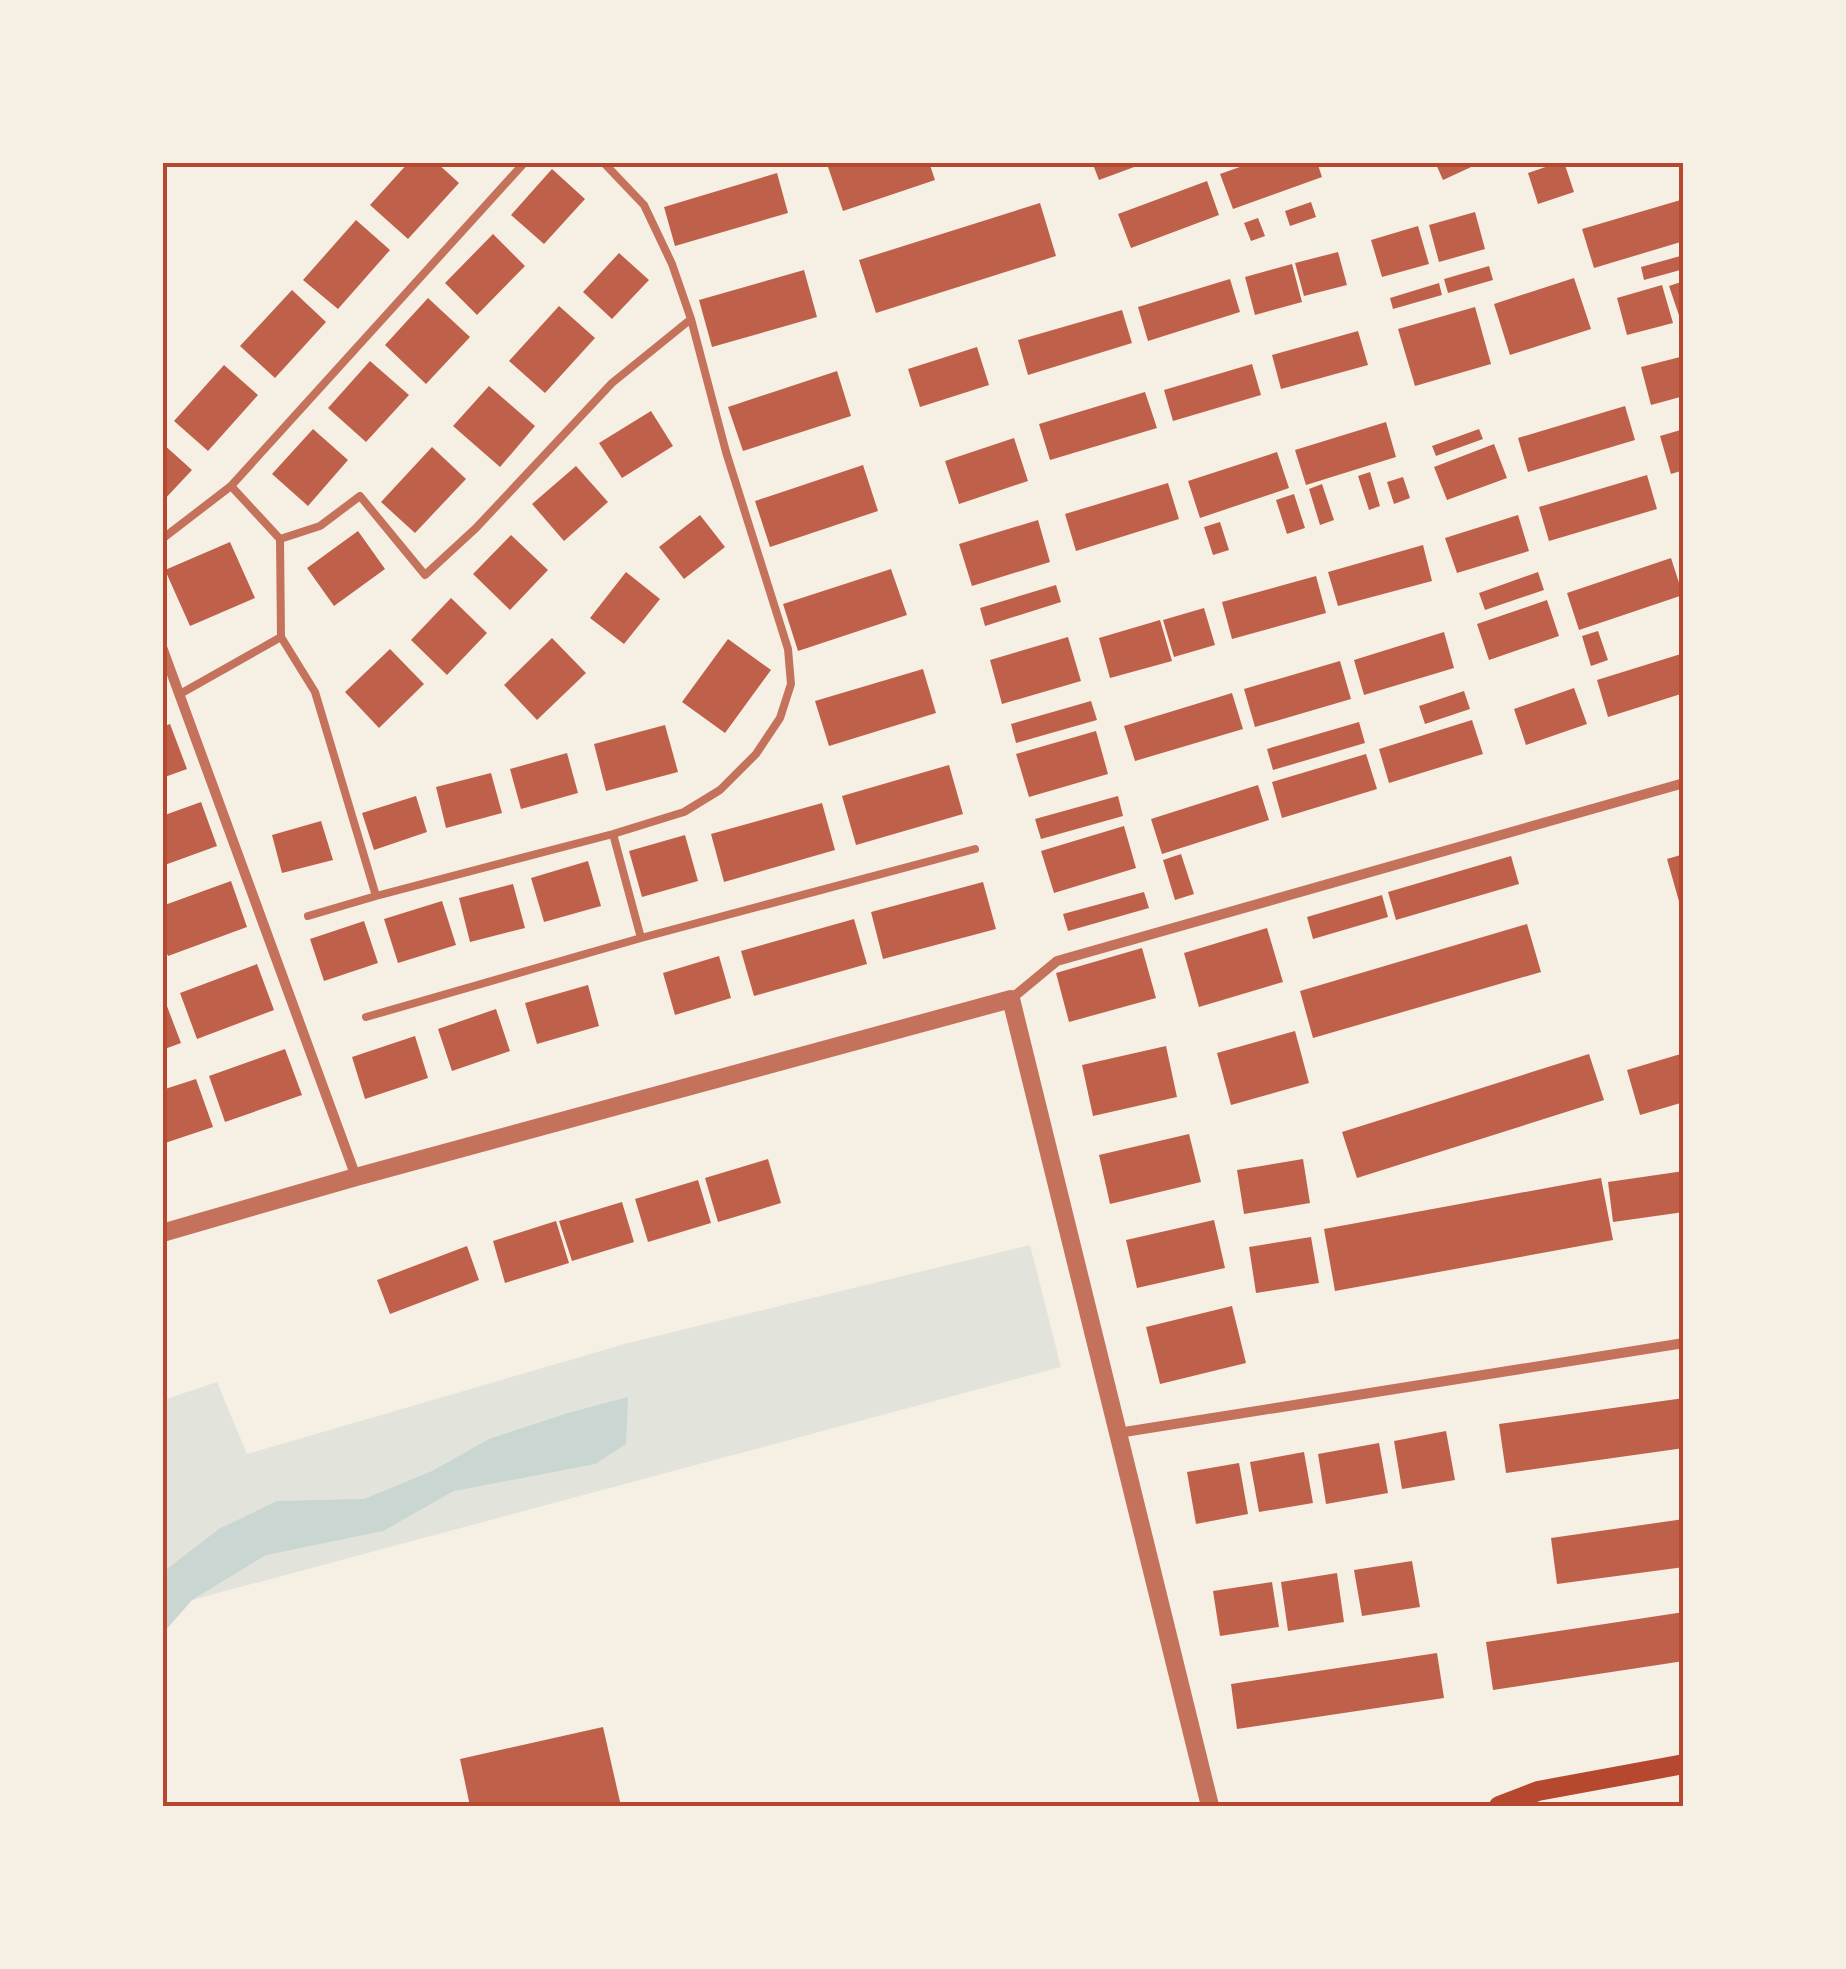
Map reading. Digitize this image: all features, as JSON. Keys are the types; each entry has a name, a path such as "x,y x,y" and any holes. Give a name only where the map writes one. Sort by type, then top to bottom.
{"main road":[{"path":"1499,1806 1538,1791 1684,1764"}],"street":[{"path":"162,647 356,1177"},
{"path":"162,1233 1011,999 1057,961 1684,784"},
{"path":"1011,999 1210,1806"},
{"path":"1118,1433 1684,1342"}],"lane":[{"path":"162,540 231,486 524,162"},
{"path":"308,916 684,812 720,790 756,754 780,718 791,684 788,648 691,319 672,264 644,205 603,162"},
{"path":"280,538 320,526 360,496 425,575 476,528 612,383 691,319"},
{"path":"231,486 280,538 281,637 315,692 376,896"},
{"path":"180,694 281,637"},
{"path":"612,834 641,938"},
{"path":"366,1017 641,938 975,849"}],"shaded area":[{"path":"1030,1245 1061,1367 192,1600 163,1633 163,1400 217,1382 247,1454 628,1343"},
{"path":"628,1397 626,1444 595,1464 454,1491 383,1531 266,1555 192,1600 163,1633 163,1576 219,1529 277,1501 364,1499 432,1471 489,1439"}],"building":[{"path":"409,162 436,162 459,183 408,239 370,205"},
{"path":"929,162 935,180 843,211 827,164"},
{"path":"1092,162 1145,162 1145,163 1099,180"},
{"path":"1254,162 1317,162 1322,177 1233,209 1220,174"},
{"path":"1435,162 1482,162 1443,180"},
{"path":"1564,162 1574,192 1538,204 1528,173"},
{"path":"552,169 585,199 544,244 511,215"},
{"path":"777,173 788,213 675,246 664,207"},
{"path":"1207,181 1219,215 1131,248 1118,214"},
{"path":"1684,199 1684,241 1594,268 1582,229"},
{"path":"1311,202 1316,217 1290,226 1285,211"},
{"path":"1040,203 1056,256 876,313 859,260"},
{"path":"1475,212 1485,249 1439,262 1429,225"},
{"path":"1258,218 1265,236 1251,241 1244,223"},
{"path":"356,220 390,250 338,309 303,280"},
{"path":"1418,226 1429,264 1382,277 1371,240"},
{"path":"493,234 525,266 477,315 445,283"},
{"path":"1338,252 1347,285 1304,296 1295,263"},
{"path":"619,253 649,280 612,319 583,292"},
{"path":"1684,255 1684,269 1644,280 1641,267"},
{"path":"1292,264 1302,302 1255,315 1245,277"},
{"path":"1489,266 1493,280 1448,293 1444,279"},
{"path":"804,270 817,317 712,347 699,300"},
{"path":"1574,278 1591,329 1510,355 1494,304"},
{"path":"1230,279 1240,312 1148,341 1138,307"},
{"path":"1684,281 1684,327 1683,327 1669,286"},
{"path":"1439,283 1442,295 1393,309 1390,298"},
{"path":"1662,285 1673,323 1627,335 1617,298"},
{"path":"292,290 326,322 275,378 240,346"},
{"path":"428,298 470,337 426,384 385,345"},
{"path":"559,306 595,338 545,393 509,361"},
{"path":"1475,307 1491,364 1415,386 1398,329"},
{"path":"1122,310 1132,343 1028,375 1018,340"},
{"path":"1358,331 1368,365 1281,389 1272,355"},
{"path":"977,347 989,385 920,407 908,369"},
{"path":"1684,356 1684,396 1651,405 1641,367"},
{"path":"370,361 409,395 366,442 328,408"},
{"path":"1252,364 1261,395 1173,421 1164,390"},
{"path":"224,365 258,395 208,451 174,421"},
{"path":"837,371 851,416 743,451 728,407"},
{"path":"489,386 535,426 500,467 453,426"},
{"path":"1145,392 1157,428 1050,460 1039,424"},
{"path":"1625,406 1635,440 1528,472 1518,438"},
{"path":"651,411 673,446 622,478 599,443"},
{"path":"1386,422 1396,457 1306,485 1295,450"},
{"path":"313,429 348,460 308,506 272,474"},
{"path":"1479,429 1483,439 1436,456 1432,446"},
{"path":"1684,429 1684,470 1671,474 1660,436"},
{"path":"1014,438 1028,481 959,504 945,461"},
{"path":"162,443 192,470 162,502"},
{"path":"1494,444 1507,478 1447,500 1434,467"},
{"path":"432,447 466,479 415,533 381,502"},
{"path":"1277,452 1289,488 1200,518 1188,481"},
{"path":"863,465 878,511 770,547 755,501"},
{"path":"576,466 608,502 564,541 532,504"},
{"path":"1370,472 1380,506 1369,510 1358,476"},
{"path":"1647,475 1657,509 1549,541 1539,507"},
{"path":"1403,477 1410,498 1394,504 1387,482"},
{"path":"1168,483 1179,519 1076,551 1065,514"},
{"path":"1322,484 1334,520 1320,525 1309,489"},
{"path":"1294,494 1305,528 1287,534 1276,500"},
{"path":"700,515 725,547 684,579 659,547"},
{"path":"1518,515 1529,551 1457,573 1445,538"},
{"path":"1038,520 1050,562 972,586 959,544"},
{"path":"1220,522 1229,550 1213,555 1204,527"},
{"path":"358,531 385,569 334,606 307,568"},
{"path":"511,535 548,570 510,610 473,574"},
{"path":"230,542 255,598 190,626 165,570"},
{"path":"1423,545 1432,581 1338,606 1328,572"},
{"path":"1671,558 1683,595 1579,630 1567,593"},
{"path":"891,569 907,615 798,651 783,604"},
{"path":"626,572 660,599 624,644 590,618"},
{"path":"1538,572 1544,590 1485,610 1479,593"},
{"path":"1316,576 1326,613 1232,639 1222,602"},
{"path":"1056,585 1061,602 985,626 980,608"},
{"path":"451,598 487,633 447,675 411,640"},
{"path":"1547,600 1559,636 1489,660 1477,624"},
{"path":"1204,608 1215,645 1174,657 1163,620"},
{"path":"1160,620 1172,661 1110,678 1099,638"},
{"path":"1598,631 1608,660 1591,666 1582,636"},
{"path":"1444,632 1454,668 1364,695 1354,660"},
{"path":"1068,637 1081,681 1002,704 990,660"},
{"path":"552,638 586,673 537,720 504,685"},
{"path":"728,639 771,670 725,733 682,702"},
{"path":"390,649 424,684 379,728 345,692"},
{"path":"1684,653 1684,693 1608,717 1597,680"},
{"path":"1340,661 1351,699 1255,727 1244,689"},
{"path":"923,669 936,713 829,746 815,701"},
{"path":"1574,688 1587,724 1526,745 1514,709"},
{"path":"1464,691 1470,709 1425,724 1419,706"},
{"path":"1232,693 1243,729 1135,761 1124,726"},
{"path":"1091,701 1097,720 1016,743 1011,724"},
{"path":"1472,720 1483,754 1389,783 1379,749"},
{"path":"1359,722 1365,743 1273,770 1267,749"},
{"path":"170,724 187,769 162,778 162,727"},
{"path":"665,725 678,772 606,791 594,744"},
{"path":"1096,731 1108,774 1029,797 1016,754"},
{"path":"567,753 578,793 521,809 510,769"},
{"path":"1366,754 1377,789 1282,818 1272,782"},
{"path":"949,765 963,814 856,845 842,796"},
{"path":"491,773 502,813 446,828 436,787"},
{"path":"1258,785 1269,820 1162,854 1151,819"},
{"path":"416,796 427,832 374,850 362,813"},
{"path":"1118,796 1123,816 1041,839 1035,819"},
{"path":"201,802 217,846 162,866 162,816"},
{"path":"822,803 835,850 724,882 711,834"},
{"path":"321,821 333,860 282,873 272,835"},
{"path":"1124,826 1136,868 1054,893 1041,851"},
{"path":"685,835 698,881 642,897 629,851"},
{"path":"1181,854 1194,894 1175,900 1163,860"},
{"path":"1684,854 1684,912 1682,912 1667,859"},
{"path":"1511,856 1519,884 1396,920 1388,892"},
{"path":"588,861 601,906 544,922 531,878"},
{"path":"231,881 247,927 168,956 162,942 162,906"},
{"path":"983,882 996,929 883,959 871,912"},
{"path":"513,884 525,928 470,942 459,898"},
{"path":"1144,892 1149,908 1068,931 1063,914"},
{"path":"1382,895 1388,917 1313,939 1307,917"},
{"path":"442,901 456,945 398,963 384,919"},
{"path":"854,919 867,964 754,996 741,951"},
{"path":"364,921 378,963 324,981 310,939"},
{"path":"1527,924 1541,972 1313,1038 1300,991"},
{"path":"1267,928 1283,982 1199,1007 1184,953"},
{"path":"1142,948 1156,998 1069,1022 1056,973"},
{"path":"719,956 731,998 675,1015 663,973"},
{"path":"257,964 274,1010 197,1039 180,993"},
{"path":"588,985 599,1026 537,1044 525,1003"},
{"path":"162,993 181,1043 162,1050"},
{"path":"496,1009 510,1051 452,1071 438,1029"},
{"path":"1295,1031 1309,1083 1231,1105 1217,1053"},
{"path":"415,1036 428,1078 365,1099 352,1057"},
{"path":"1166,1046 1177,1097 1093,1116 1082,1065"},
{"path":"285,1049 302,1095 225,1122 209,1076"},
{"path":"1684,1053 1684,1102 1640,1115 1627,1070"},
{"path":"1589,1054 1604,1100 1357,1178 1342,1132"},
{"path":"196,1079 213,1127 162,1144 162,1090"},
{"path":"1189,1134 1201,1182 1110,1204 1099,1155"},
{"path":"768,1159 781,1203 718,1222 705,1178"},
{"path":"1303,1159 1310,1203 1244,1214 1237,1170"},
{"path":"1684,1171 1684,1212 1613,1222 1608,1182"},
{"path":"1601,1178 1613,1240 1335,1291 1324,1229"},
{"path":"698,1180 711,1223 648,1242 635,1199"},
{"path":"622,1202 634,1242 572,1261 559,1221"},
{"path":"1214,1220 1225,1268 1137,1288 1126,1240"},
{"path":"556,1221 569,1263 505,1283 493,1241"},
{"path":"1311,1237 1319,1283 1256,1293 1249,1247"},
{"path":"467,1246 479,1280 390,1314 377,1280"},
{"path":"1232,1306 1246,1363 1160,1384 1146,1327"},
{"path":"1684,1398 1684,1448 1506,1473 1499,1424"},
{"path":"1446,1431 1455,1480 1402,1489 1394,1441"},
{"path":"1379,1443 1388,1493 1326,1504 1318,1454"},
{"path":"1304,1452 1313,1503 1259,1512 1250,1462"},
{"path":"1239,1463 1248,1514 1196,1524 1187,1472"},
{"path":"1684,1519 1684,1567 1557,1584 1551,1538"},
{"path":"1412,1561 1420,1607 1362,1616 1354,1570"},
{"path":"1337,1573 1344,1622 1288,1631 1281,1582"},
{"path":"1272,1582 1279,1627 1220,1636 1213,1591"},
{"path":"1684,1612 1684,1661 1493,1690 1486,1642"},
{"path":"1437,1653 1444,1698 1237,1729 1231,1684"},
{"path":"603,1727 621,1806 470,1806 460,1759"}]}
